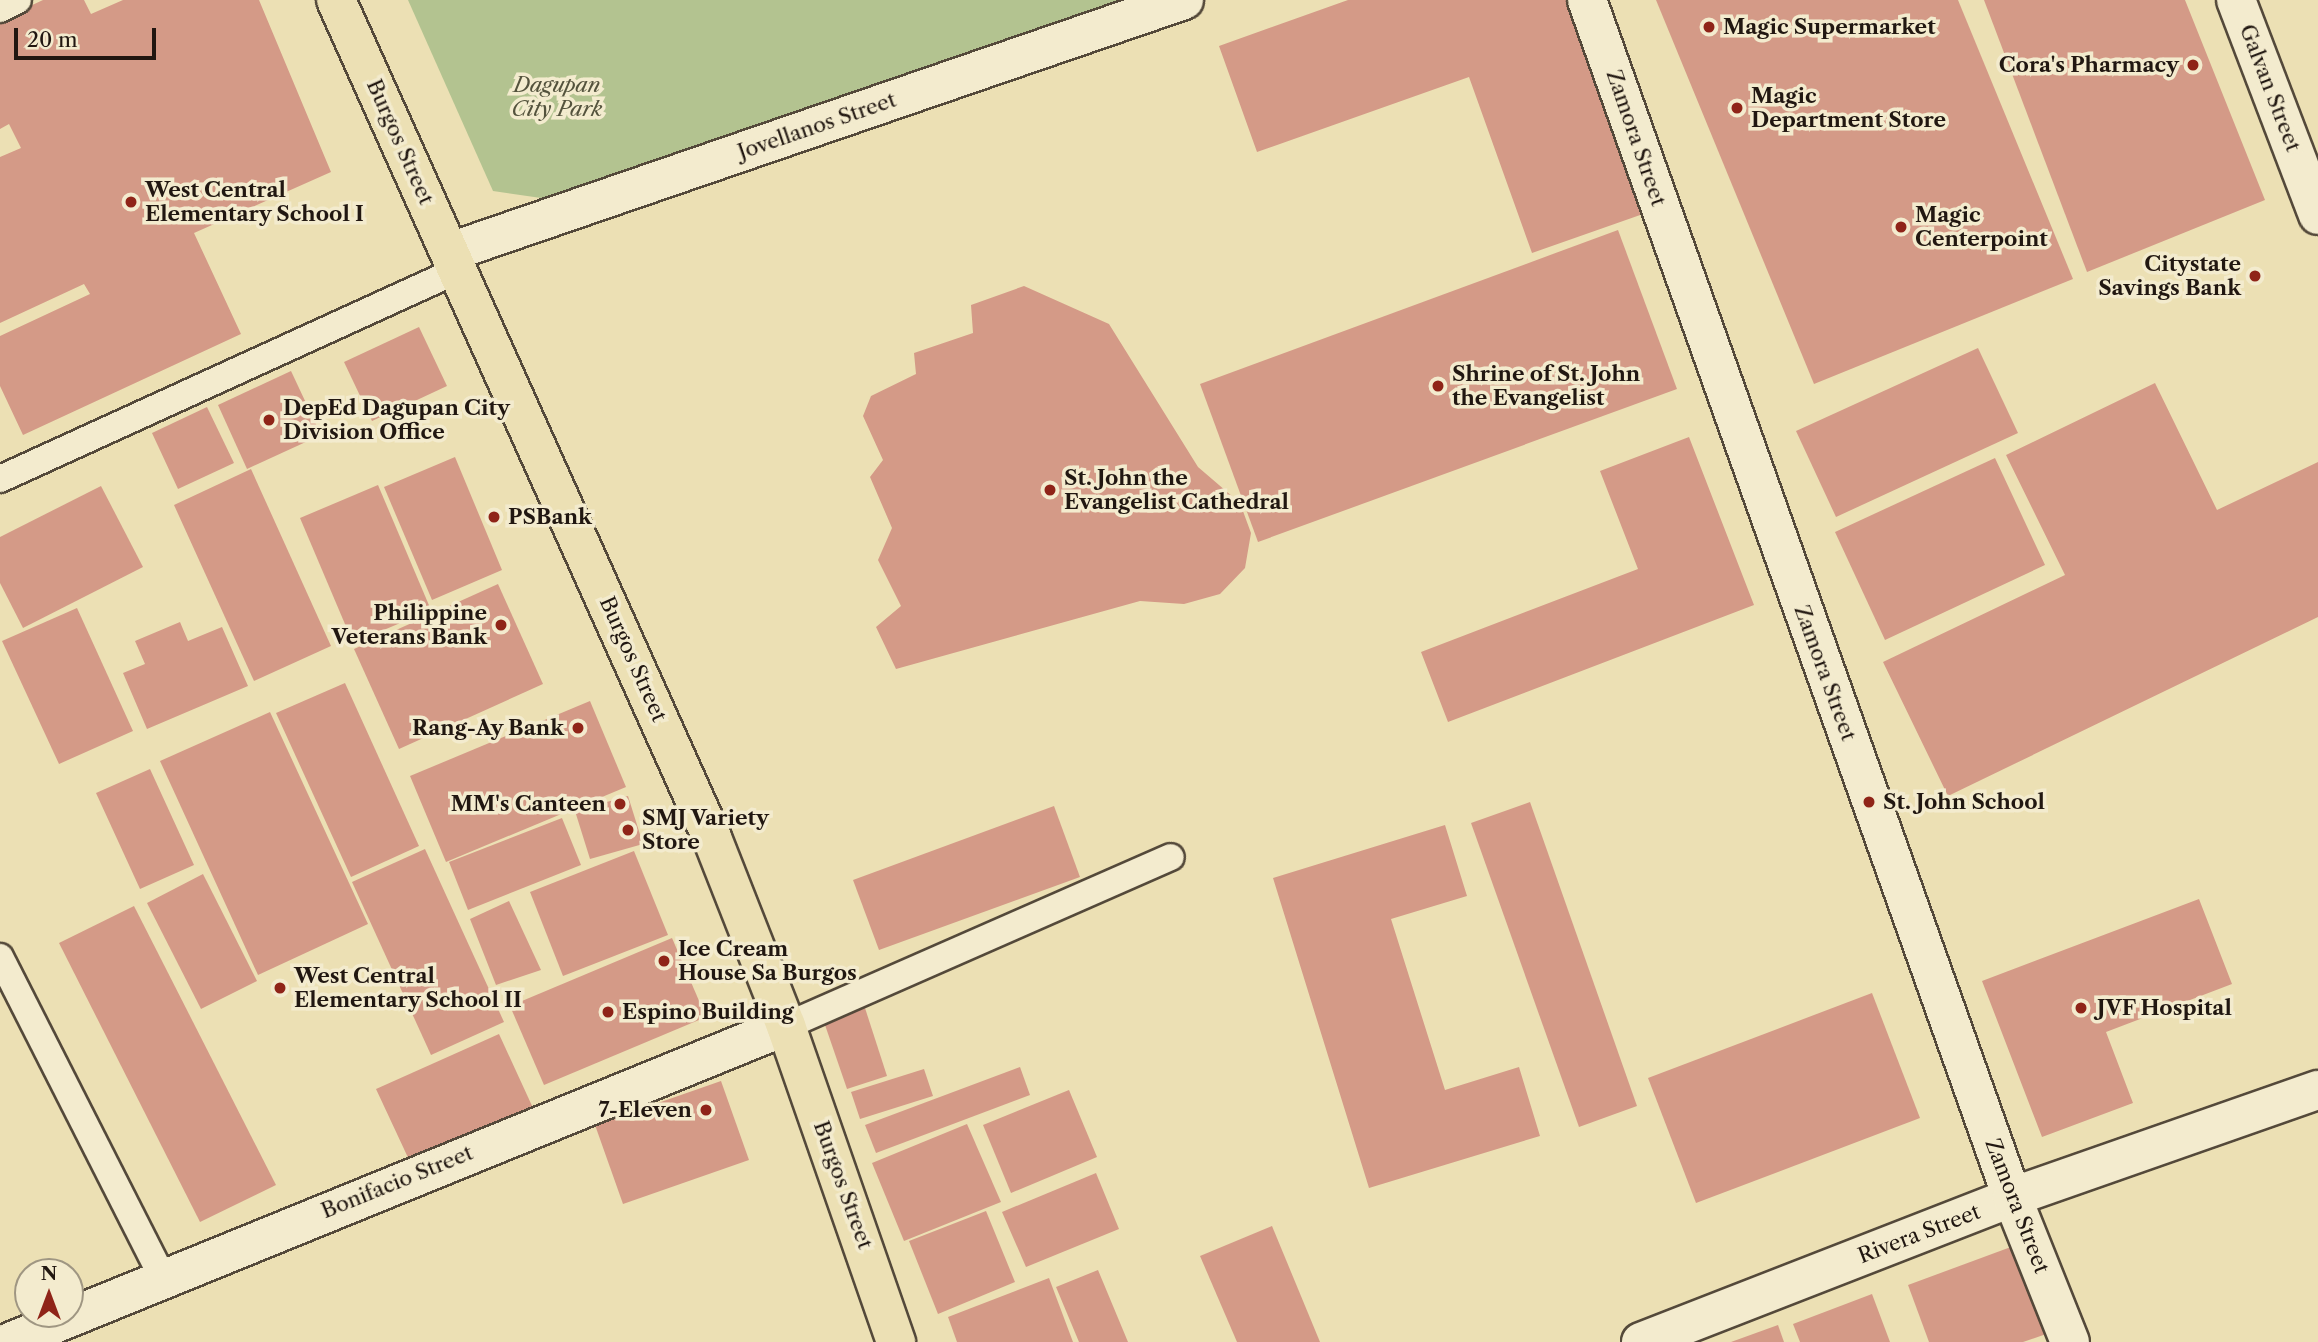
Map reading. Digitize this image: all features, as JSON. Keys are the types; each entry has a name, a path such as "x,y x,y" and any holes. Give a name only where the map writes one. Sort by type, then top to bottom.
{"main road":[{"name":"Burgos Street","path":"336,0 712,838 786,1026 896,1337"}],"street":[{"name":"Jovellanos Street","path":"454,261 1184,0"},
{"name":"Zamora Street","path":"1587,0 2012,1198 2070,1342"},
{"name":"Galvan Street","path":"2236,0 2318,215"},
{"name":"Bonifacio Street","path":"10,1342 162,1277 786,1026"},
{"name":"Rivera Street","path":"1640,1342 2012,1198 2318,1090"}],"lane":[{"path":"0,9 18,0"},
{"path":"0,479 454,261"},
{"path":"786,1026 1171,857"},
{"path":"0,957 162,1277"}],"green space":[{"name":"Dagupan City Park","path":"408,0 1128,0 555,200 493,191"}],"building":[{"name":"West Central Elementary School I","path":"43,0 84,0 91,14 123,0 259,0 331,172 194,233 241,334 23,435 0,386 0,336 90,294 84,284 0,323 0,157 21,148 9,124 0,129 0,20"},
{"path":"1348,0 1566,0 1643,214 1532,253 1469,77 1257,152 1219,46"},
{"name":"Magic Centerpoint","path":"1656,0 1958,0 2073,279 1814,384"},
{"path":"1984,0 2185,0 2265,200 2087,272"},
{"name":"Shrine of St. John the Evangelist","path":"1618,230 1677,389 1258,542 1200,384"},
{"name":"St. John the Evangelist Cathedral","path":"1024,286 1109,324 1198,467 1240,503 1251,533 1245,568 1220,594 1184,604 1140,601 896,669 876,627 901,606 878,560 892,528 870,477 883,460 863,416 871,396 916,374 914,353 973,333 971,305"},
{"path":"419,327 447,386 372,421 344,362"},
{"path":"1978,348 2018,433 1836,517 1796,431"},
{"name":"DepEd Dagupan City Division Office","path":"291,371 321,435 247,469 218,405"},
{"path":"2155,383 2217,510 2318,462 2318,617 1948,796 1883,662 2065,575 2006,455"},
{"path":"207,407 234,463 178,489 152,433"},
{"path":"1689,437 1754,605 1448,722 1421,652 1638,569 1600,471"},
{"path":"455,457 502,570 432,600 384,487"},
{"path":"1995,458 2045,565 1885,640 1835,532"},
{"path":"251,469 331,646 254,681 174,505"},
{"path":"378,485 431,610 353,643 300,518"},
{"path":"101,486 143,567 23,628 0,583 0,537"},
{"path":"498,584 543,684 399,749 354,649"},
{"path":"77,608 133,731 59,764 2,641"},
{"path":"180,622 188,641 222,627 248,686 147,729 123,673 145,664 135,641"},
{"path":"345,683 419,846 351,877 276,713"},
{"path":"590,701 626,787 446,862 410,776"},
{"path":"270,712 368,924 258,975 160,761"},
{"path":"150,769 194,865 140,889 96,793"},
{"path":"628,796 643,844 590,859 575,811"},
{"path":"1530,802 1637,1106 1579,1127 1471,823"},
{"path":"1054,806 1080,877 879,950 853,880"},
{"path":"562,818 581,865 468,910 449,862"},
{"path":"1445,825 1467,896 1391,919 1445,1090 1519,1067 1540,1136 1369,1188 1273,878"},
{"path":"425,849 504,1022 431,1055 352,882"},
{"path":"634,851 668,935 563,976 530,892"},
{"path":"203,874 257,981 201,1009 147,903"},
{"name":"JVF Hospital","path":"2199,899 2232,984 2106,1032 2133,1103 2042,1137 1982,981"},
{"path":"509,901 541,970 496,985 470,919"},
{"path":"134,906 276,1185 200,1222 59,943"},
{"name":"Espino Building","path":"672,938 706,1017 544,1085 510,1006"},
{"path":"1872,993 1920,1118 1696,1203 1648,1078"},
{"path":"865,1008 887,1076 847,1089 824,1022"},
{"path":"499,1034 533,1108 411,1164 376,1089"},
{"path":"1020,1067 1030,1095 876,1153 865,1125"},
{"path":"924,1069 933,1096 860,1119 851,1092"},
{"path":"721,1081 749,1160 623,1204 595,1125"},
{"path":"1069,1090 1097,1157 1011,1193 983,1125"},
{"path":"967,1124 1001,1202 904,1241 872,1163"},
{"path":"1096,1173 1119,1229 1026,1267 1002,1212"},
{"path":"986,1211 1015,1282 938,1314 909,1241"},
{"path":"1272,1226 1320,1342 1237,1342 1200,1256"},
{"path":"2019,1244 2052,1332 2023,1342 1929,1342 1908,1285"},
{"path":"1098,1270 1128,1342 1079,1342 1056,1287"},
{"path":"1049,1278 1073,1342 957,1342 948,1317"},
{"path":"1872,1294 1890,1342 1800,1342 1793,1324"},
{"path":"1778,1325 1784,1342 1731,1342"}],"place":[{"name":"Magic Supermarket","path":"1709,27"},
{"name":"Cora's Pharmacy","path":"2193,65"},
{"name":"Magic Department Store","path":"1737,108"},
{"name":"West Central Elementary School I","path":"131,202"},
{"name":"Magic Centerpoint","path":"1901,227"},
{"name":"Citystate Savings Bank","path":"2255,276"},
{"name":"Shrine of St. John the Evangelist","path":"1438,386"},
{"name":"DepEd Dagupan City Division Office","path":"269,420"},
{"name":"St. John the Evangelist Cathedral","path":"1050,490"},
{"name":"PSBank","path":"494,517"},
{"name":"Philippine Veterans Bank","path":"501,625"},
{"name":"Rang-Ay Bank","path":"578,728"},
{"name":"St. John School","path":"1869,802"},
{"name":"MM's Canteen","path":"620,804"},
{"name":"SMJ Variety Store","path":"628,830"},
{"name":"Ice Cream House Sa Burgos","path":"664,961"},
{"name":"West Central Elementary School II","path":"280,988"},
{"name":"JVF Hospital","path":"2081,1008"},
{"name":"Espino Building","path":"608,1012"},
{"name":"7-Eleven","path":"706,1110"}]}
